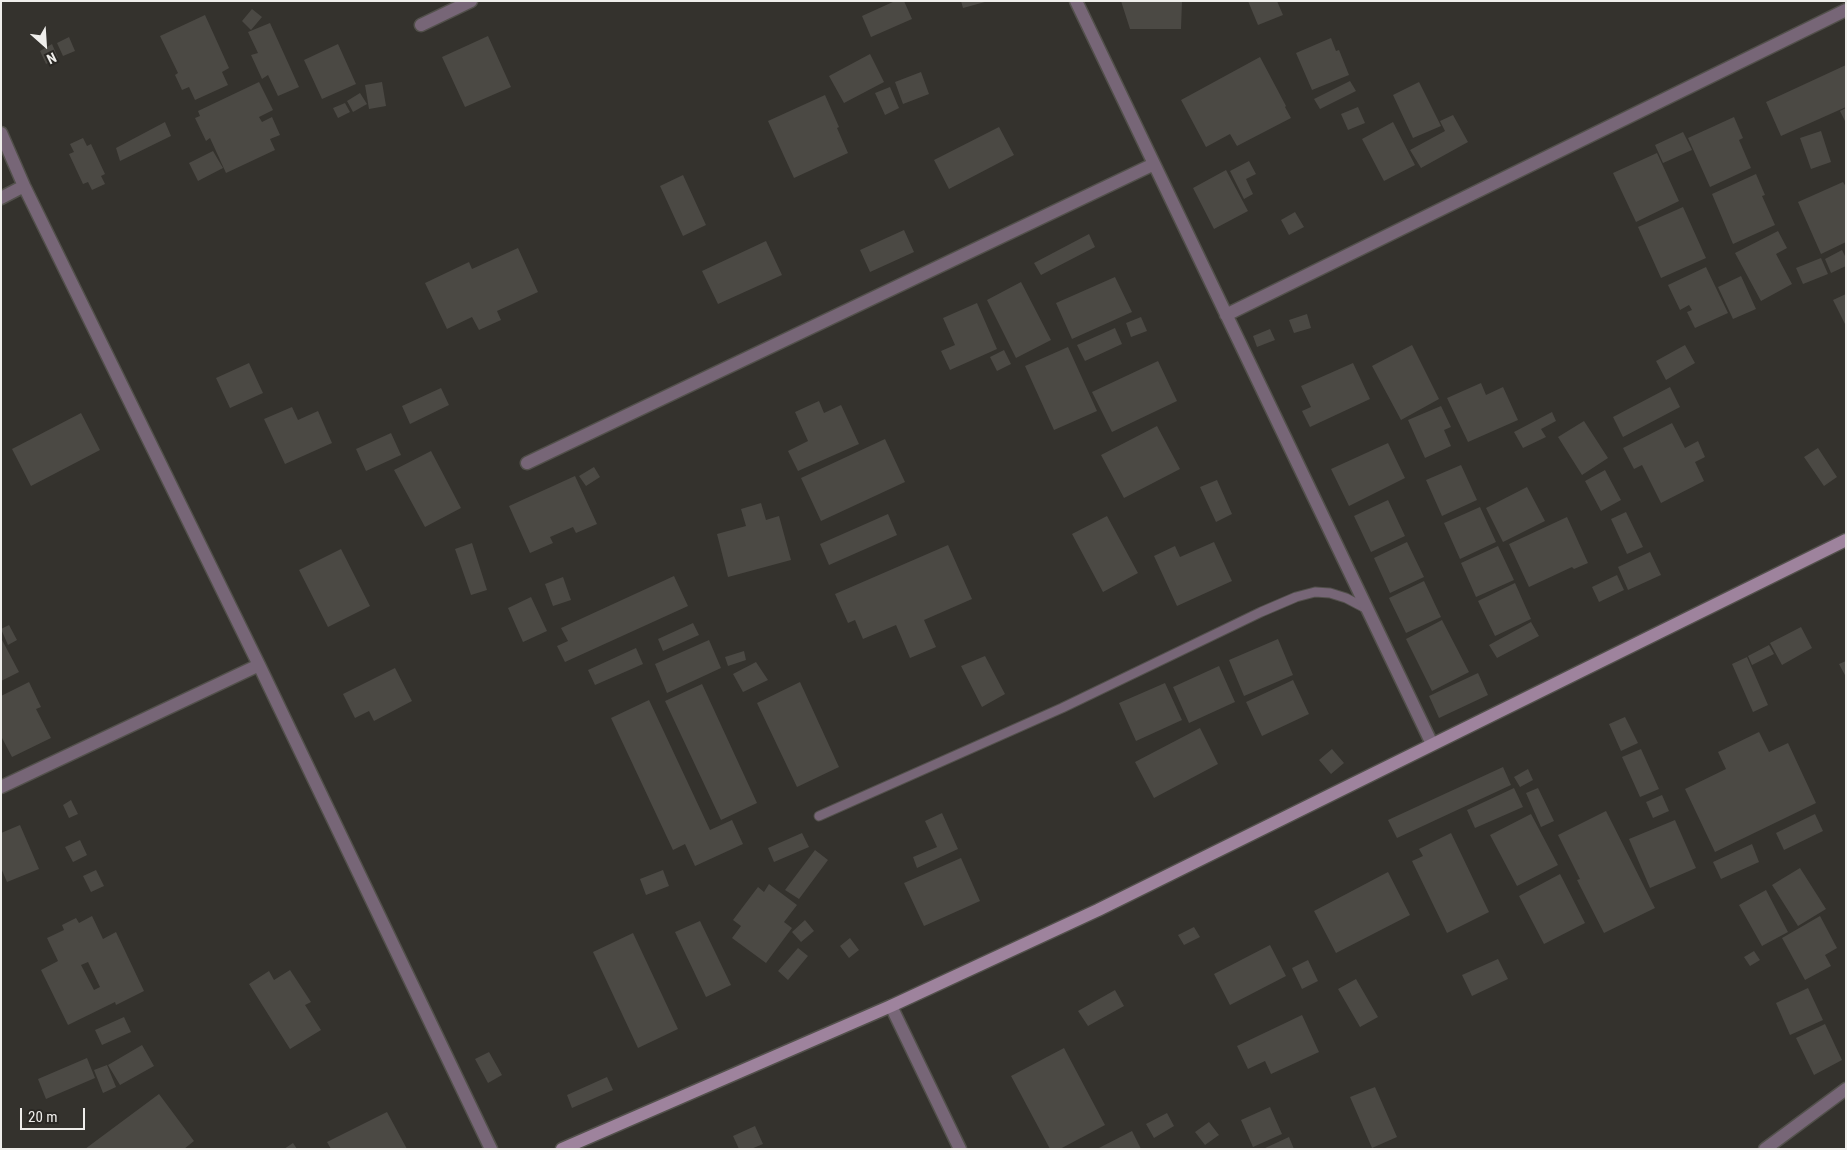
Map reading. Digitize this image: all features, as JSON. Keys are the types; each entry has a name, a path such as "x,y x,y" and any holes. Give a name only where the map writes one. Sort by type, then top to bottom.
{"street":[{"path":"422,25 472,1"},
{"path":"1076,1 1432,744"},
{"path":"1226,315 1846,10"},
{"path":"1,133 24,186 259,665 491,1149"},
{"path":"527,462 1154,164"},
{"path":"1,198 24,186"},
{"path":"562,1149 891,1006 1098,910 1846,540"},
{"path":"1,788 259,665"},
{"path":"891,1006 960,1149"},
{"path":"1765,1149 1846,1089"}],"lane":[{"path":"819,816 1062,708 1296,597 1315,592 1330,592 1367,609"}],"building":[{"path":"895,1 904,1 912,19 871,37 862,16"},
{"path":"961,1 985,1 985,2 963,8"},
{"path":"1121,1 1182,1 1181,29 1130,29"},
{"path":"1248,1 1277,1 1283,15 1258,25"},
{"path":"252,9 262,17 251,30 242,21"},
{"path":"205,15 229,68 222,72 228,85 195,100 189,87 182,90 175,75 178,73 160,36"},
{"path":"270,23 299,87 278,96 268,75 262,79 251,55 258,53 248,32"},
{"path":"488,36 511,87 465,107 442,57"},
{"path":"69,37 75,51 63,56 57,43"},
{"path":"1331,38 1336,51 1339,50 1349,75 1312,90 1296,53"},
{"path":"52,44 58,58 46,64 40,51"},
{"path":"338,44 356,84 322,99 304,60"},
{"path":"870,54 884,82 844,103 829,76"},
{"path":"1260,57 1291,118 1237,146 1230,134 1206,147 1181,100"},
{"path":"1846,65 1846,107 1781,136 1766,102"},
{"path":"921,72 929,94 903,104 895,82"},
{"path":"1350,81 1356,91 1320,109 1314,99"},
{"path":"259,82 273,110 259,117 262,122 272,117 280,135 270,139 275,150 226,173 210,138 206,141 195,118 200,116 198,111"},
{"path":"382,82 386,106 369,109 365,85"},
{"path":"1419,82 1441,126 1413,138 1393,95"},
{"path":"890,87 899,108 885,115 875,93"},
{"path":"360,93 367,104 353,112 347,101"},
{"path":"825,95 848,153 794,178 768,121"},
{"path":"345,103 350,112 338,118 333,108"},
{"path":"1358,107 1365,123 1348,130 1341,114"},
{"path":"1846,108 1846,123 1840,111"},
{"path":"1453,115 1468,142 1421,168 1410,150 1445,131 1440,121"},
{"path":"1734,117 1743,138 1739,140 1751,168 1710,187 1688,138"},
{"path":"165,122 171,136 120,161 116,148"},
{"path":"1393,122 1415,165 1384,181 1362,139"},
{"path":"999,127 1014,155 949,189 934,160"},
{"path":"1821,131 1831,162 1811,169 1800,138"},
{"path":"1683,132 1692,150 1663,163 1655,145"},
{"path":"83,138 87,146 91,144 105,174 101,176 105,184 92,190 88,182 83,184 69,154 74,152 70,144"},
{"path":"213,151 223,168 198,181 189,163"},
{"path":"1657,153 1679,201 1636,222 1613,173"},
{"path":"1249,161 1256,174 1246,179 1253,194 1244,199 1230,171"},
{"path":"1226,170 1248,211 1214,229 1193,188"},
{"path":"1756,174 1765,195 1762,196 1775,225 1733,244 1712,194"},
{"path":"683,175 706,225 683,236 660,186"},
{"path":"1843,182 1846,187 1846,242 1821,254 1798,202"},
{"path":"1683,207 1706,258 1661,278 1638,227"},
{"path":"1295,212 1304,227 1289,235 1281,220"},
{"path":"904,230 914,252 870,272 860,250"},
{"path":"1778,231 1787,248 1776,254 1792,284 1761,301 1735,253"},
{"path":"1089,234 1095,247 1041,275 1034,263"},
{"path":"766,241 782,275 718,304 702,271"},
{"path":"518,248 538,292 497,311 501,320 479,330 472,317 447,329 425,283 469,262 472,269"},
{"path":"1842,250 1846,258 1846,266 1831,273 1825,259"},
{"path":"1821,258 1828,274 1803,284 1796,268"},
{"path":"1706,267 1728,313 1695,328 1687,312 1692,310 1689,305 1680,310 1668,285"},
{"path":"1741,276 1756,309 1733,319 1718,287"},
{"path":"1115,277 1132,312 1072,339 1056,303"},
{"path":"1021,282 1051,340 1016,358 987,300"},
{"path":"1846,294 1846,326 1833,300"},
{"path":"977,303 997,349 950,370 941,351 955,345 943,318"},
{"path":"1307,314 1311,328 1294,333 1289,320"},
{"path":"1141,317 1147,331 1131,337 1126,323"},
{"path":"1115,328 1122,344 1085,361 1077,345"},
{"path":"1270,329 1275,340 1257,347 1253,336"},
{"path":"1412,345 1439,399 1401,420 1372,366"},
{"path":"1685,345 1695,363 1666,380 1656,361"},
{"path":"1068,347 1097,411 1054,430 1025,366"},
{"path":"1004,350 1011,364 997,371 990,357"},
{"path":"1158,361 1177,401 1112,432 1092,392"},
{"path":"249,363 263,393 230,408 216,378"},
{"path":"1353,363 1370,399 1310,427 1302,411 1311,407 1301,386"},
{"path":"1481,383 1486,395 1503,387 1518,420 1468,442 1447,398"},
{"path":"1670,387 1680,407 1623,437 1613,417"},
{"path":"441,388 449,405 410,424 402,406"},
{"path":"819,401 824,413 841,405 859,444 798,471 788,451 808,441 795,412"},
{"path":"1441,406 1451,427 1444,430 1451,446 1425,458 1408,420"},
{"path":"292,407 298,420 318,411 332,443 285,464 264,419"},
{"path":"1552,412 1556,421 1541,429 1546,437 1523,448 1514,432"},
{"path":"81,413 100,450 31,486 12,449"},
{"path":"1584,421 1608,458 1582,475 1558,437"},
{"path":"1672,423 1685,448 1698,441 1705,457 1695,462 1704,481 1661,503 1642,465 1634,469 1623,448"},
{"path":"1157,426 1180,469 1124,498 1101,455"},
{"path":"391,433 401,455 366,471 356,449"},
{"path":"885,439 905,482 821,521 801,478"},
{"path":"1388,443 1405,478 1349,506 1331,469"},
{"path":"1818,448 1837,477 1824,486 1804,457"},
{"path":"431,451 461,508 425,527 394,470"},
{"path":"1461,465 1477,500 1442,516 1426,480"},
{"path":"594,467 600,477 586,486 579,476"},
{"path":"1605,470 1621,500 1601,511 1585,481"},
{"path":"575,476 597,524 576,533 573,527 550,537 553,543 530,553 509,506"},
{"path":"1217,480 1232,514 1216,522 1200,487"},
{"path":"1527,487 1545,521 1503,542 1486,508"},
{"path":"1388,500 1405,536 1371,552 1354,516"},
{"path":"761,503 766,520 779,516 791,560 728,577 717,534 746,526 741,509"},
{"path":"1480,507 1496,542 1460,559 1444,523"},
{"path":"1626,512 1643,547 1627,554 1611,519"},
{"path":"888,514 897,535 829,565 820,544"},
{"path":"1107,516 1138,573 1103,592 1072,534"},
{"path":"1567,517 1588,563 1574,569 1572,567 1529,587 1509,544"},
{"path":"1214,542 1232,581 1177,606 1154,556 1175,546 1180,557"},
{"path":"1407,542 1424,577 1390,593 1374,558"},
{"path":"472,543 487,590 471,595 455,549"},
{"path":"948,545 972,599 924,620 936,647 910,658 896,625 863,639 855,620 848,623 835,594"},
{"path":"1498,546 1514,580 1476,597 1461,563"},
{"path":"341,549 370,606 328,627 299,570"},
{"path":"1650,552 1661,575 1628,590 1618,567"},
{"path":"1617,575 1624,590 1599,602 1592,587"},
{"path":"674,576 688,606 565,662 557,646 568,641 561,628"},
{"path":"563,577 571,600 553,606 545,584"},
{"path":"1424,581 1441,617 1406,633 1389,598"},
{"path":"1515,583 1531,619 1495,636 1478,601"},
{"path":"531,597 547,631 523,642 508,608"},
{"path":"1442,620 1469,672 1432,691 1406,639"},
{"path":"1531,622 1539,636 1497,658 1489,645"},
{"path":"693,623 699,635 663,651 658,639"},
{"path":"9,625 17,640 8,645 1,629"},
{"path":"1801,627 1812,648 1782,665 1770,643"},
{"path":"1,638 19,672 1,681"},
{"path":"1278,639 1293,675 1244,696 1229,660"},
{"path":"709,640 721,668 667,693 655,664"},
{"path":"1769,645 1774,654 1752,665 1748,656"},
{"path":"636,648 643,664 595,685 588,670"},
{"path":"744,651 746,660 728,666 725,657"},
{"path":"985,656 1005,694 982,707 961,666"},
{"path":"1747,657 1768,705 1753,712 1732,664"},
{"path":"1846,661 1846,677 1839,664"},
{"path":"756,662 768,680 743,692 733,674"},
{"path":"1219,666 1235,702 1189,723 1173,687"},
{"path":"395,668 412,701 374,721 369,711 355,718 343,694"},
{"path":"1478,673 1488,695 1439,718 1429,696"},
{"path":"1293,680 1309,714 1262,736 1246,702"},
{"path":"29,682 41,707 36,709 51,738 12,757 1,736 1,696"},
{"path":"800,682 839,767 797,787 757,703"},
{"path":"1165,683 1182,720 1136,741 1119,703"},
{"path":"702,684 757,803 721,820 665,701"},
{"path":"649,700 710,830 732,820 743,844 695,866 685,844 673,850 611,718"},
{"path":"1625,717 1638,743 1621,751 1609,724"},
{"path":"1200,728 1218,764 1154,798 1135,762"},
{"path":"1759,732 1769,752 1788,743 1816,803 1715,852 1685,789 1726,769 1718,752"},
{"path":"1332,749 1344,763 1331,774 1319,760"},
{"path":"1641,749 1659,789 1640,797 1622,757"},
{"path":"1503,767 1511,785 1397,838 1388,820"},
{"path":"1528,769 1533,780 1520,787 1514,777"},
{"path":"1514,788 1523,807 1475,828 1467,810"},
{"path":"1538,788 1554,821 1541,827 1526,793"},
{"path":"1662,795 1669,811 1653,818 1646,802"},
{"path":"71,800 78,814 69,818 63,805"},
{"path":"1606,811 1655,908 1604,933 1577,880 1580,879 1558,835"},
{"path":"942,813 958,849 917,868 913,857 937,847 925,821"},
{"path":"1531,814 1558,865 1517,886 1490,835"},
{"path":"1815,814 1823,831 1784,850 1776,833"},
{"path":"1675,820 1696,868 1650,888 1629,839"},
{"path":"20,825 39,869 7,882 1,868 1,833"},
{"path":"802,833 809,847 774,862 768,848"},
{"path":"1451,833 1489,912 1447,933 1412,861 1423,856 1419,849"},
{"path":"80,840 87,855 73,862 65,847"},
{"path":"1752,844 1759,862 1721,879 1713,862"},
{"path":"815,850 828,860 799,899 785,890"},
{"path":"961,858 980,901 924,926 904,883"},
{"path":"1800,868 1826,909 1798,926 1772,885"},
{"path":"96,870 104,886 91,892 83,876"},
{"path":"663,870 669,886 646,895 640,879"},
{"path":"1388,872 1410,915 1336,953 1314,911"},
{"path":"1560,874 1585,923 1544,944 1519,896"},
{"path":"769,884 797,905 784,922 792,928 766,963 732,938 741,926 733,920 758,887 764,892"},
{"path":"1766,890 1788,932 1762,946 1739,905"},
{"path":"92,916 103,939 116,932 144,991 116,1005 115,1002 68,1025 41,970 58,961 47,938 64,930 62,925 76,918 79,923","holes":["88,962 100,987 94,990 81,965"]},
{"path":"1820,916 1837,948 1825,955 1831,966 1805,980 1782,938"},
{"path":"805,920 814,931 801,942 792,932"},
{"path":"700,921 731,985 706,997 675,932"},
{"path":"1194,927 1200,937 1184,945 1178,935"},
{"path":"633,933 678,1029 638,1048 593,952"},
{"path":"850,938 859,950 849,958 840,946"},
{"path":"1270,945 1286,976 1230,1005 1214,974"},
{"path":"798,948 808,956 788,980 778,971"},
{"path":"1754,951 1760,960 1750,966 1744,957"},
{"path":"1498,959 1508,979 1472,996 1462,975"},
{"path":"1308,960 1318,981 1302,989 1292,968"},
{"path":"290,970 311,1002 305,1005 321,1030 290,1049 249,984 269,971 274,980"},
{"path":"1356,979 1378,1017 1360,1027 1338,989"},
{"path":"1808,988 1823,1020 1790,1035 1776,1003"},
{"path":"1115,990 1124,1006 1088,1026 1078,1011"},
{"path":"1302,1015 1319,1052 1271,1074 1265,1061 1248,1069 1237,1046"},
{"path":"124,1017 131,1032 102,1045 95,1030"},
{"path":"1825,1024 1842,1060 1814,1075 1796,1038"},
{"path":"142,1045 154,1066 120,1085 108,1065"},
{"path":"1064,1048 1105,1125 1060,1149 1050,1149 1011,1076"},
{"path":"489,1052 502,1075 488,1083 475,1059"},
{"path":"87,1058 95,1078 46,1099 38,1079"},
{"path":"107,1065 116,1087 103,1093 94,1070"},
{"path":"607,1077 613,1090 572,1108 567,1095"},
{"path":"1375,1087 1397,1137 1372,1148 1350,1097"},
{"path":"159,1094 194,1141 184,1149 85,1149"},
{"path":"1270,1107 1282,1134 1253,1147 1241,1120"},
{"path":"387,1112 407,1149 331,1149 327,1142"},
{"path":"1167,1113 1174,1126 1154,1138 1146,1124"},
{"path":"1209,1122 1219,1135 1205,1145 1195,1132"},
{"path":"755,1126 763,1144 751,1149 739,1149 733,1136"},
{"path":"1132,1131 1141,1149 1097,1149"},
{"path":"1289,1137 1294,1149 1263,1149"},
{"path":"293,1143 297,1149 284,1149"}]}
